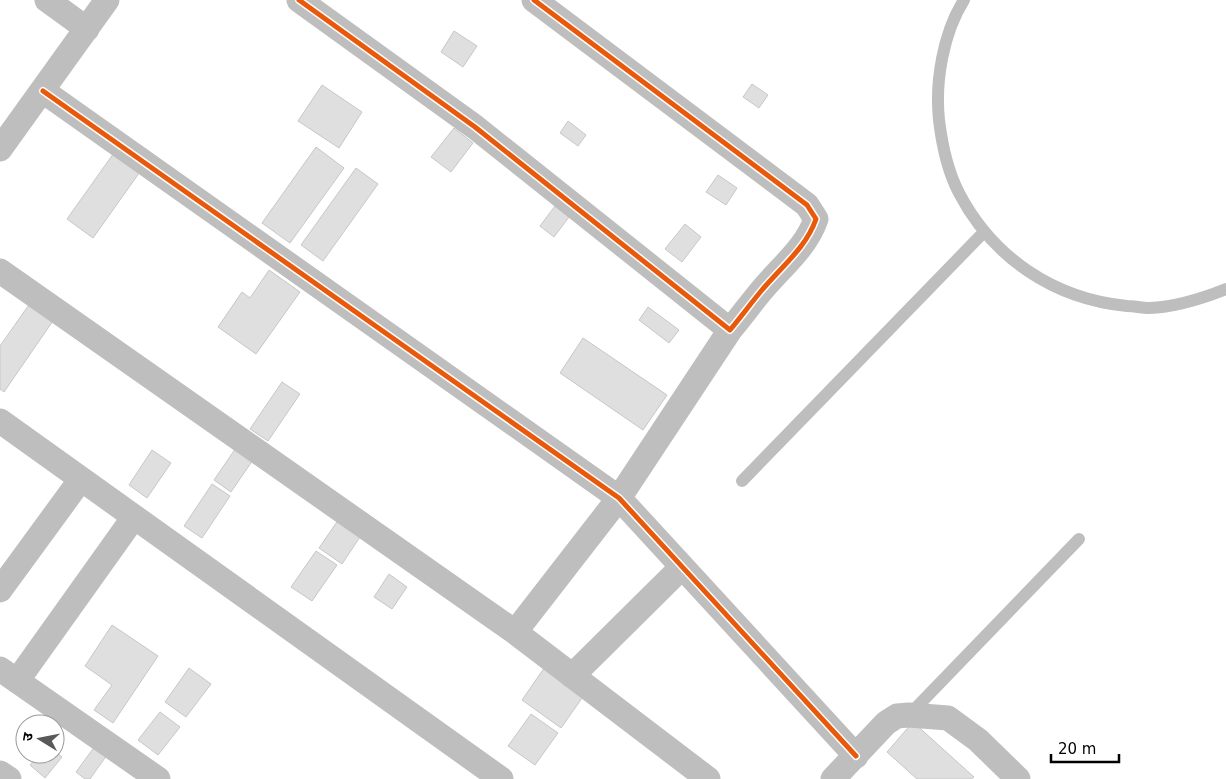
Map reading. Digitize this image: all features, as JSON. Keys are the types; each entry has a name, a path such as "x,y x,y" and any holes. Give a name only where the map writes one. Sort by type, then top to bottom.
{"street":[{"path":"47,0 87,29"},
{"path":"2,141 43,91 107,0"},
{"path":"298,0 475,127 730,330"},
{"path":"515,632 619,498 730,330 762,290 804,243 812,232 816,219 807,205 534,0"},
{"path":"43,91 619,498 856,756"},
{"path":"0,271 515,632 708,779"},
{"path":"0,421 501,779"},
{"path":"0,590 80,479"},
{"path":"134,517 8,675 158,779"},
{"path":"572,676 682,567"},
{"path":"834,779 886,723 897,716 909,715 948,718 978,740 1018,779"},
{"path":"0,772 9,779"}],"lane":[{"path":"964,0 958,9 942,54 937,101 942,148 958,192 984,232 1018,264 1058,289 1102,303 1149,308 1195,301 1226,289"},
{"path":"742,481 984,232"},
{"path":"909,715 1079,539"}],"building":[{"path":"454,31 477,46 463,67 441,52"},
{"path":"752,84 768,95 759,108 743,97"},
{"path":"322,85 362,112 339,148 298,121"},
{"path":"568,121 586,135 578,146 560,133"},
{"path":"454,128 473,143 451,172 431,157"},
{"path":"316,147 344,168 290,243 262,223"},
{"path":"116,150 142,169 93,238 67,219"},
{"path":"356,168 378,184 323,261 301,245"},
{"path":"718,175 737,188 726,205 706,192"},
{"path":"555,206 569,217 554,237 540,226"},
{"path":"685,224 701,237 682,262 665,249"},
{"path":"269,270 300,292 256,354 218,327 242,292 250,298"},
{"path":"33,299 57,315 4,392 0,389 0,346"},
{"path":"648,307 679,330 669,343 639,320"},
{"path":"583,338 667,395 643,430 560,373"},
{"path":"282,382 300,394 268,441 250,429"},
{"path":"240,442 257,454 231,492 214,480"},
{"path":"152,450 171,463 147,498 129,485"},
{"path":"212,484 230,496 202,538 184,526"},
{"path":"341,516 364,531 342,564 319,548"},
{"path":"316,551 337,565 312,601 291,587"},
{"path":"389,574 407,587 392,609 374,597"},
{"path":"112,625 158,656 113,723 94,710 112,685 85,666"},
{"path":"547,664 587,691 561,728 522,700"},
{"path":"189,668 211,684 186,717 165,702"},
{"path":"160,712 180,727 158,755 138,740"},
{"path":"531,714 558,733 535,765 508,746"},
{"path":"913,722 974,777 971,779 917,779 887,752"},
{"path":"95,746 107,755 90,779 85,779 76,772"},
{"path":"31,764 56,764 45,778"}],"cycle path":[{"path":"299,0 475,127 730,330 762,290 800,248 816,219 807,205 534,0"},
{"path":"43,91 619,498 856,756"}]}
